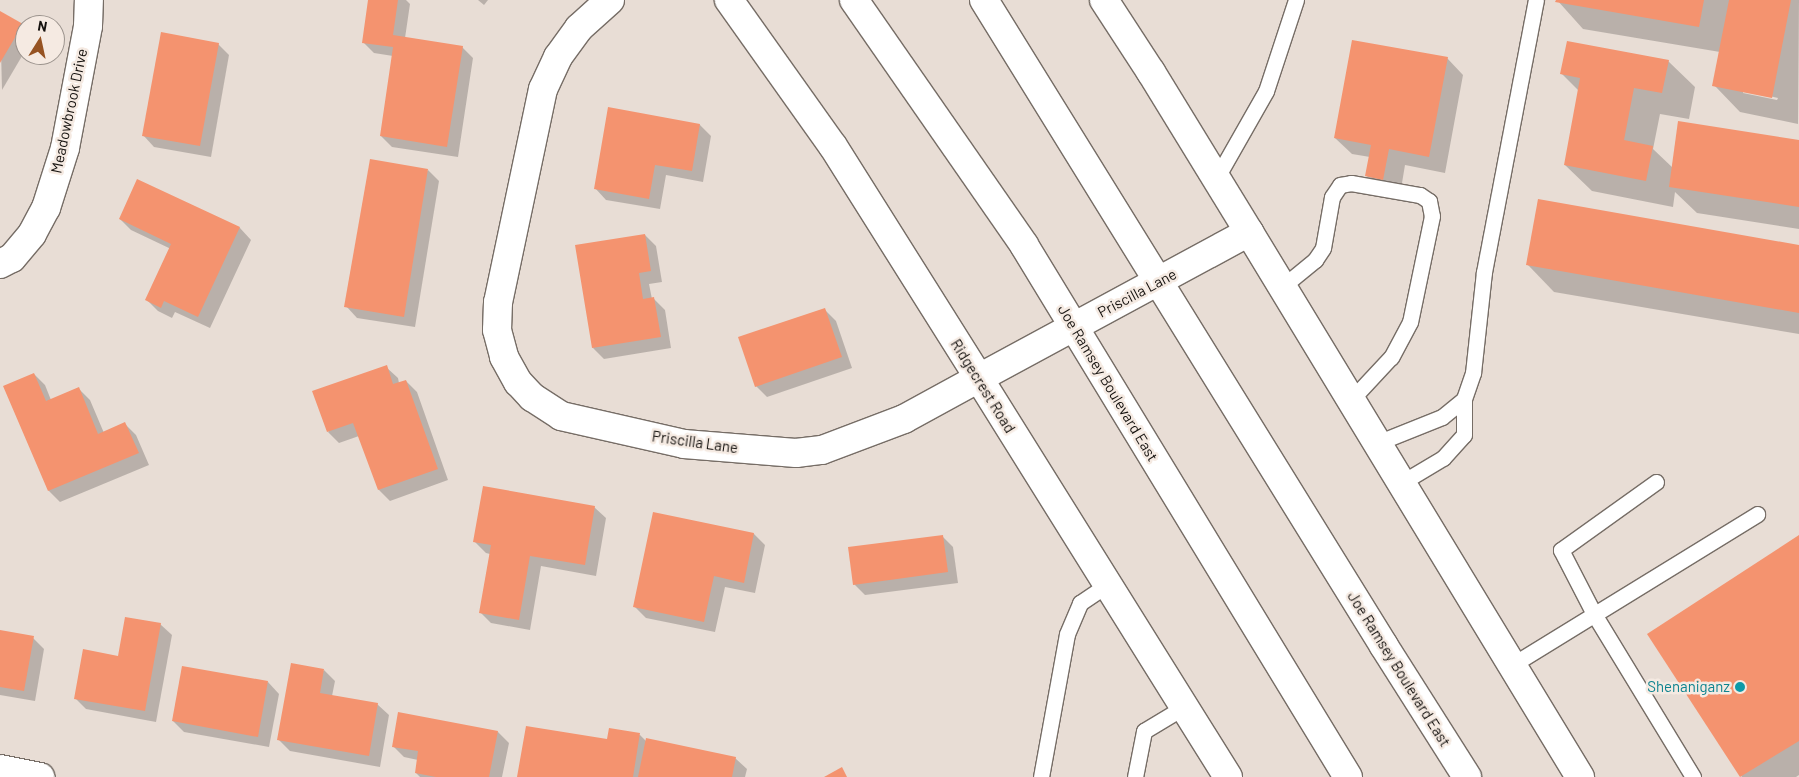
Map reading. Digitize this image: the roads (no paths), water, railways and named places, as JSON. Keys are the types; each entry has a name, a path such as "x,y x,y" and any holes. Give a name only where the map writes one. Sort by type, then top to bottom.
{"main road":[{"name":"Meadowbrook Drive","path":"0,264 12,258 32,234 46,208 65,148 88,26 89,0"},
{"name":"Priscilla Lane","path":"610,0 579,28 558,57 543,88 498,302 497,330 504,357 518,382 532,398 561,416 684,444 796,453 822,450 889,425 1248,232"},
{"name":"Ridgecrest Road","path":"729,0 832,145 1228,777"},
{"name":"Joe Ramsey Boulevard East","path":"854,0 1024,245 1348,777"},
{"name":"Joe Ramsey Boulevard East","path":"984,0 1097,186 1467,777"},
{"path":"1104,0 1216,179 1580,777"},
{"path":"0,769 40,777"}],"lane":[{"path":"1216,179 1266,91 1296,0"},
{"path":"1401,483 1443,458 1464,435 1464,399 1473,373 1484,272 1536,0"},
{"path":"1282,287 1315,260 1323,248 1332,197 1340,185 1351,183 1420,195 1428,201 1432,216 1410,322 1391,357 1350,400"},
{"path":"1377,443 1442,417 1464,399"},
{"path":"1656,482 1562,550 1594,614 1693,777"},
{"path":"1512,665 1757,514"},
{"path":"1042,777 1067,634 1080,603 1108,584"},
{"path":"1135,777 1144,731 1184,707"}],"place":[{"name":"Shenaniganz","path":"1740,687"}]}
